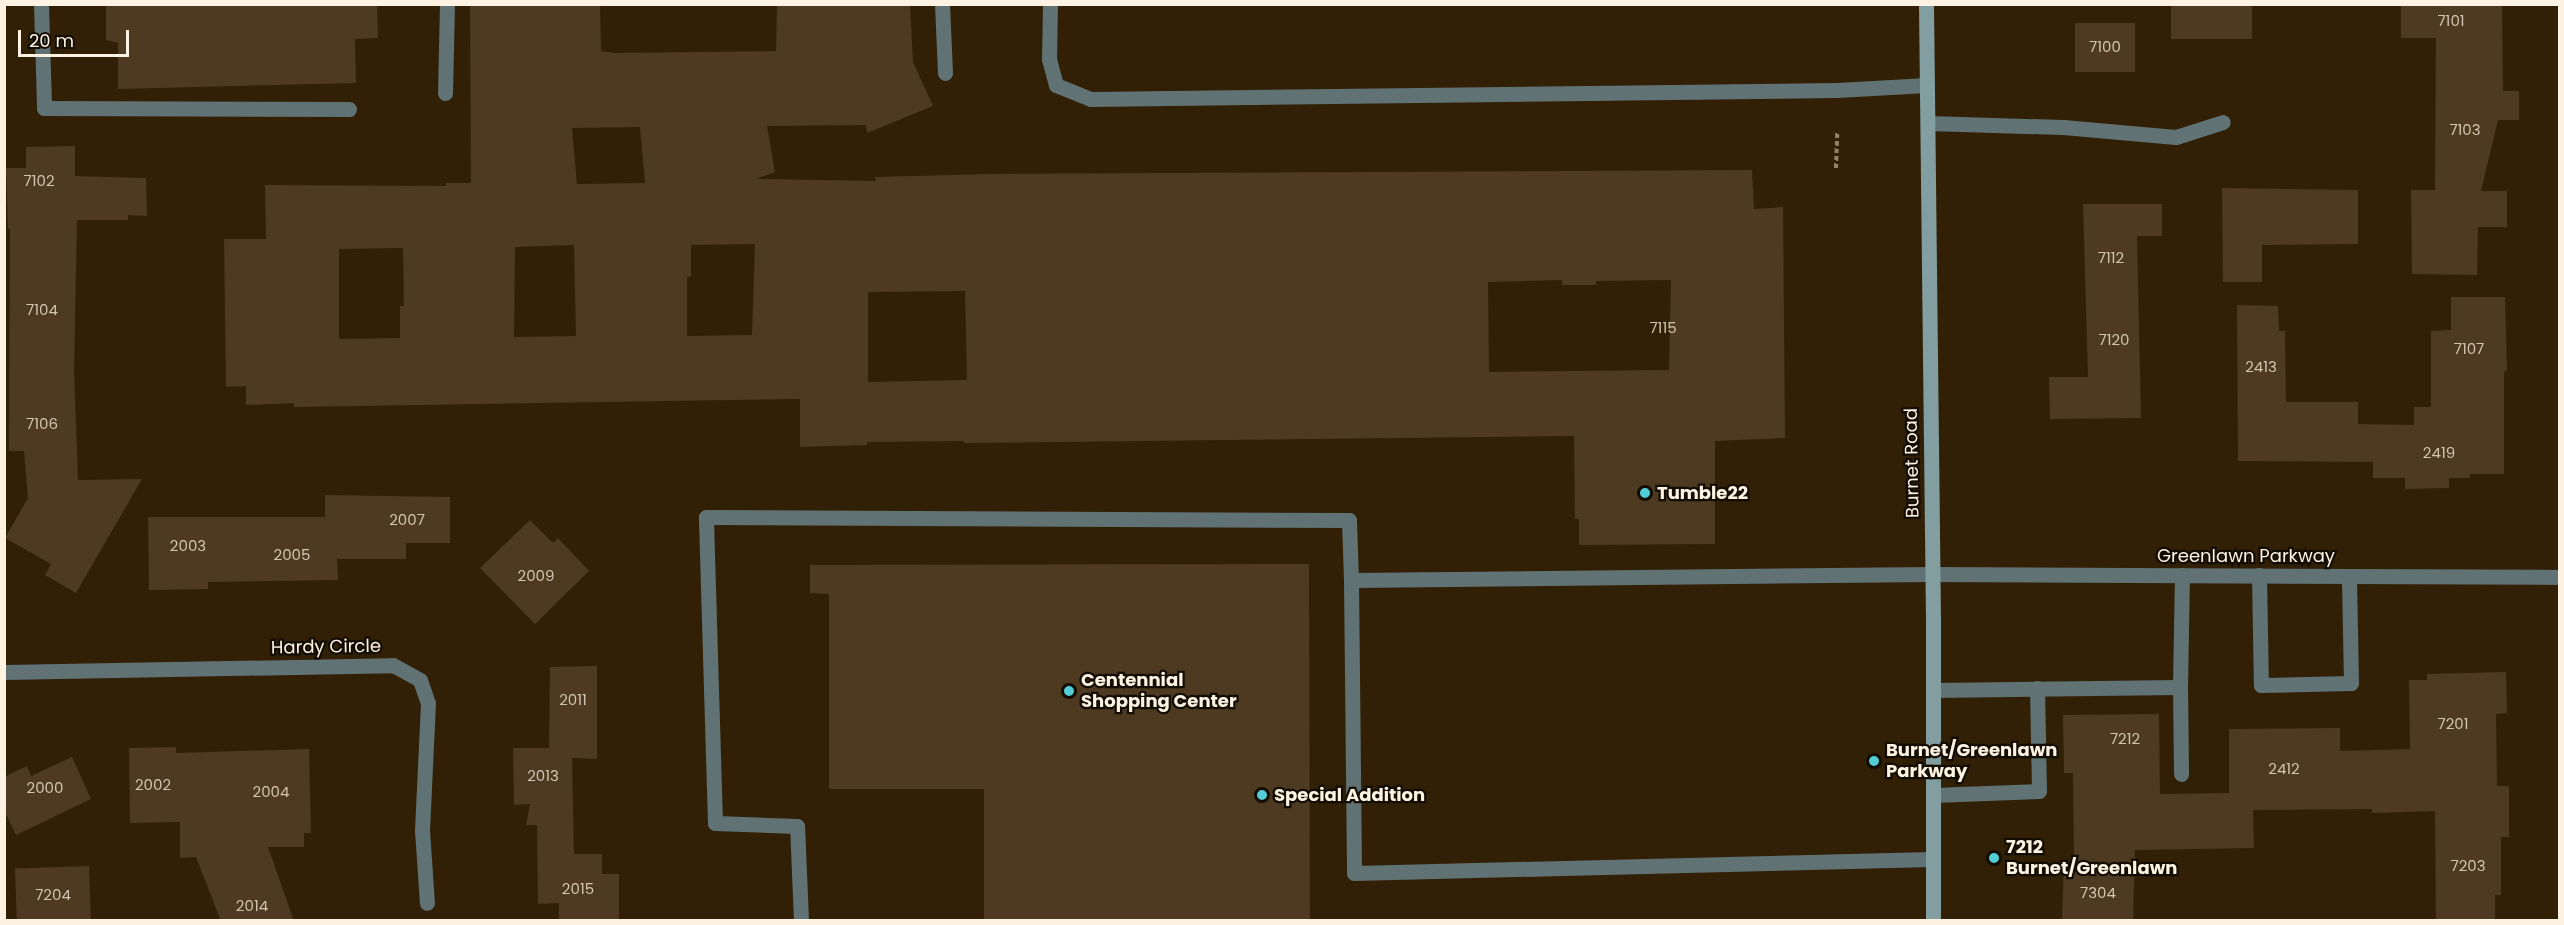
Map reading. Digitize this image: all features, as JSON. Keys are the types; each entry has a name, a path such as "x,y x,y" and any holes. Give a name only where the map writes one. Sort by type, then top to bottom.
{"main road":[{"name":"Burnet Road","path":"1926,4 1933,921"}],"street":[{"path":"41,4 44,108 349,109"},
{"path":"445,93 447,4"},
{"path":"942,4 945,73"},
{"path":"1050,4 1049,59 1056,85 1090,99 1837,90 1927,85"},
{"path":"1928,123 2063,127 2176,137 2223,122"},
{"path":"801,921 797,826 715,823 706,518 1349,520 1352,580 1354,873 1933,859"},
{"name":"Greenlawn Parkway","path":"1352,580 1932,574 2559,577"},
{"path":"2181,774 2182,575"},
{"path":"2259,575 2261,685 2351,683 2349,576"},
{"name":"Hardy Circle","path":"4,672 393,665 420,680 428,703 422,830 427,903"},
{"path":"1932,690 2181,687"},
{"path":"1933,795 2039,791 2037,688"}],"path":[{"path":"1836,168 1837,131"}],"building":[{"path":"106,4 377,4 378,38 355,39 356,83 118,89 118,43 106,40"},
{"path":"470,4 600,4 601,51 614,53 776,51 777,4 910,4 913,62 933,106 867,133 866,125 767,126 775,172 756,179 876,181 875,177 990,174 1752,170 1754,209 1783,207 1785,438 1715,441 1715,544 1579,545 1579,519 1575,519 1574,436 964,443 963,441 867,442 867,445 800,447 800,399 294,407 294,403 246,405 246,386 226,387 224,239 266,239 265,185 446,186 446,183 471,183","holes":["640,127 645,183 577,184 572,128","755,244 752,335 687,336 687,277 691,277 691,245","574,245 576,336 514,337 515,247","403,248 404,306 400,306 400,338 339,339 339,249","1562,280 1562,285 1596,285 1596,281 1671,280 1669,370 1489,372 1488,282","965,291 967,380 868,382 868,292"]},
{"path":"2171,4 2252,4 2252,39 2171,39"},
{"path":"2401,4 2502,4 2503,91 2519,91 2519,120 2498,120 2481,191 2507,191 2507,227 2478,227 2477,275 2412,274 2411,190 2435,190 2436,38 2401,38"},
{"path":"2075,23 2135,23 2135,72 2075,72"},
{"path":"75,146 75,176 146,178 147,216 128,215 128,220 77,220 74,371 78,480 142,479 76,593 45,575 51,564 5,538 28,498 24,451 9,451 10,229 8,229 6,168 26,168 26,147"},
{"path":"2222,188 2358,190 2358,244 2262,245 2262,282 2223,282"},
{"path":"2083,204 2162,204 2162,236 2137,236 2141,418 2050,419 2049,377 2088,377"},
{"path":"2451,297 2505,297 2507,371 2504,371 2504,474 2470,474 2470,478 2449,478 2449,488 2405,489 2405,478 2373,478 2373,462 2238,461 2237,305 2278,306 2279,331 2285,331 2286,402 2358,402 2358,424 2414,425 2414,407 2431,407 2431,331 2451,330"},
{"path":"325,495 450,497 450,543 406,543 406,559 337,559 338,580 208,582 208,589 149,590 148,517 325,517"},
{"path":"530,520 553,543 558,538 589,571 535,624 480,568"},
{"name":"Centennial Shopping Center","path":"1309,564 1310,921 984,921 984,789 829,789 829,594 810,593 810,565"},
{"path":"597,666 597,759 572,758 574,854 602,854 602,874 619,874 619,921 559,921 559,903 538,904 537,825 526,825 530,804 514,805 513,748 549,748 550,667"},
{"path":"2506,672 2507,713 2496,714 2497,786 2509,786 2509,837 2501,837 2501,895 2495,895 2495,921 2436,921 2435,811 2372,813 2372,809 2253,810 2254,848 2135,850 2133,921 2062,921 2064,862 2074,862 2073,773 2064,773 2063,715 2159,714 2160,794 2229,793 2229,729 2340,728 2340,751 2410,749 2409,680 2427,680 2427,674"},
{"path":"176,747 176,753 309,749 311,833 304,833 304,847 268,847 294,921 221,921 196,857 180,858 180,822 130,823 129,748"},
{"path":"72,757 91,799 16,835 4,810 4,777 27,766 31,776"},
{"path":"89,866 91,920 17,920 15,869"}],"place":[{"name":"Tumble22","path":"1645,493"},
{"name":"Centennial Shopping Center","path":"1069,691"},
{"name":"Burnet/Greenlawn Parkway","path":"1874,761"},
{"name":"Special Addition","path":"1262,795"},
{"name":"7212 Burnet/Greenlawn","path":"1994,858"}]}
